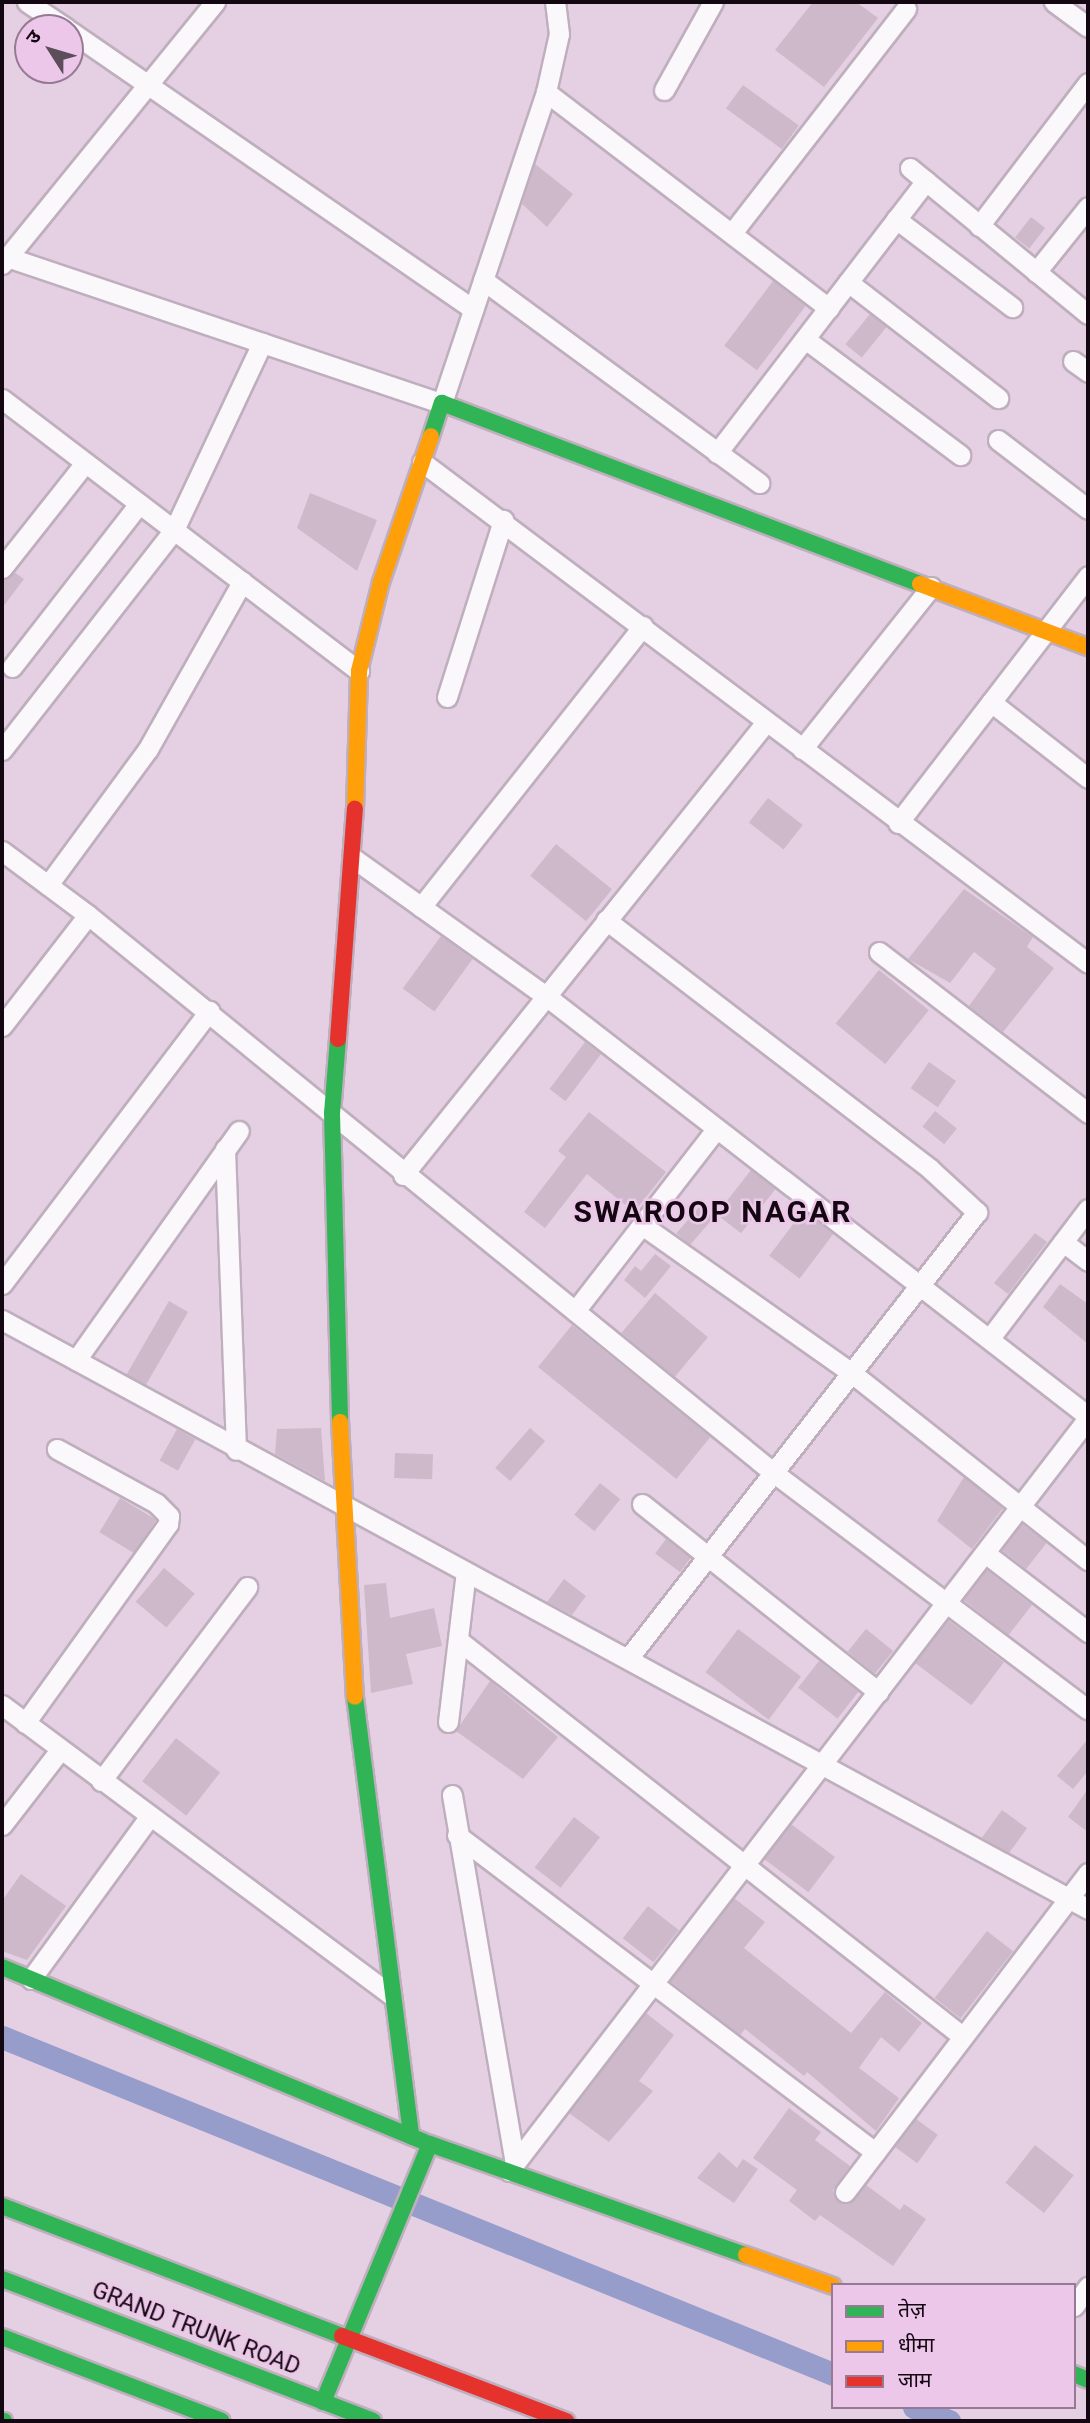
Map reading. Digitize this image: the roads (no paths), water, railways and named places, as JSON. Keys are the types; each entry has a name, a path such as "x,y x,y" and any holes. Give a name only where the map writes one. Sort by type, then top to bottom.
{"main road":[{"path":"411,2136 358,1744 342,1509 332,1113 354,858 359,671 381,582 442,403 1088,647"},
{"path":"2,1967 430,2144 512,2167 831,2285"},
{"path":"323,2402 430,2144"},
{"path":"2,2206 566,2421"},
{"name":"GRAND TRUNK ROAD","path":"2,2279 373,2421"},
{"path":"2,2337 222,2421"}],"street":[{"path":"27,2 45,14"},
{"path":"215,2 150,85 6,255 442,403 546,92 559,34 553,4"},
{"path":"664,90 712,2"},
{"path":"1054,2 1088,27"},
{"path":"732,233 906,9"},
{"path":"84,40 473,309"},
{"path":"979,226 1088,83"},
{"path":"546,92 829,307"},
{"path":"910,168 1088,314"},
{"path":"717,453 926,181"},
{"path":"1036,272 1088,207"},
{"path":"896,219 1012,307"},
{"path":"483,280 759,483"},
{"path":"848,282 998,398"},
{"path":"805,339 960,455"},
{"path":"2,750 174,530 262,343"},
{"path":"2,399 359,671"},
{"path":"998,440 1088,509"},
{"path":"422,462 503,520 898,823 1088,963"},
{"path":"2,568 85,463"},
{"path":"12,667 139,504"},
{"path":"447,697 503,520"},
{"path":"898,823 1088,576"},
{"path":"48,885 148,749 242,582"},
{"path":"802,748 931,587"},
{"path":"421,907 643,626"},
{"path":"991,702 1088,778"},
{"path":"403,1175 766,722"},
{"path":"2,850 209,1011 403,1175 774,1473 945,1605 1088,1710"},
{"path":"354,858 546,996 990,1338 1088,1417 512,2167"},
{"path":"2,1026 88,915"},
{"path":"606,920 976,1208 975,1217 923,1286 629,1656"},
{"path":"879,952 1088,1113"},
{"path":"2,1284 209,1011"},
{"path":"575,1311 716,1129"},
{"path":"76,1360 239,1131"},
{"path":"225,1149 236,1450"},
{"path":"990,1338 1088,1209"},
{"path":"642,1224 853,1374 1088,1560"},
{"path":"1063,1242 1088,1261"},
{"path":"2,1320 342,1509 629,1656 1088,1909"},
{"path":"25,1723 168,1524 169,1516 156,1503 57,1449"},
{"path":"642,1504 877,1692"},
{"path":"985,1553 1088,1632"},
{"path":"448,1722 466,1572"},
{"path":"101,1781 247,1587"},
{"path":"458,1640 962,2036"},
{"path":"2,1705 390,1994"},
{"path":"2,1825 60,1750"},
{"path":"452,1795 512,2167"},
{"path":"31,1979 149,1816"},
{"path":"457,1835 874,2152"},
{"path":"845,2192 1088,1873"},
{"path":"1076,2303 1088,2287"}],"waterway":[{"path":"2,2037 831,2373"},
{"path":"919,2409 949,2421"}],"district":[{"name":"SWAROOP NAGAR","path":"713,1212"}]}
